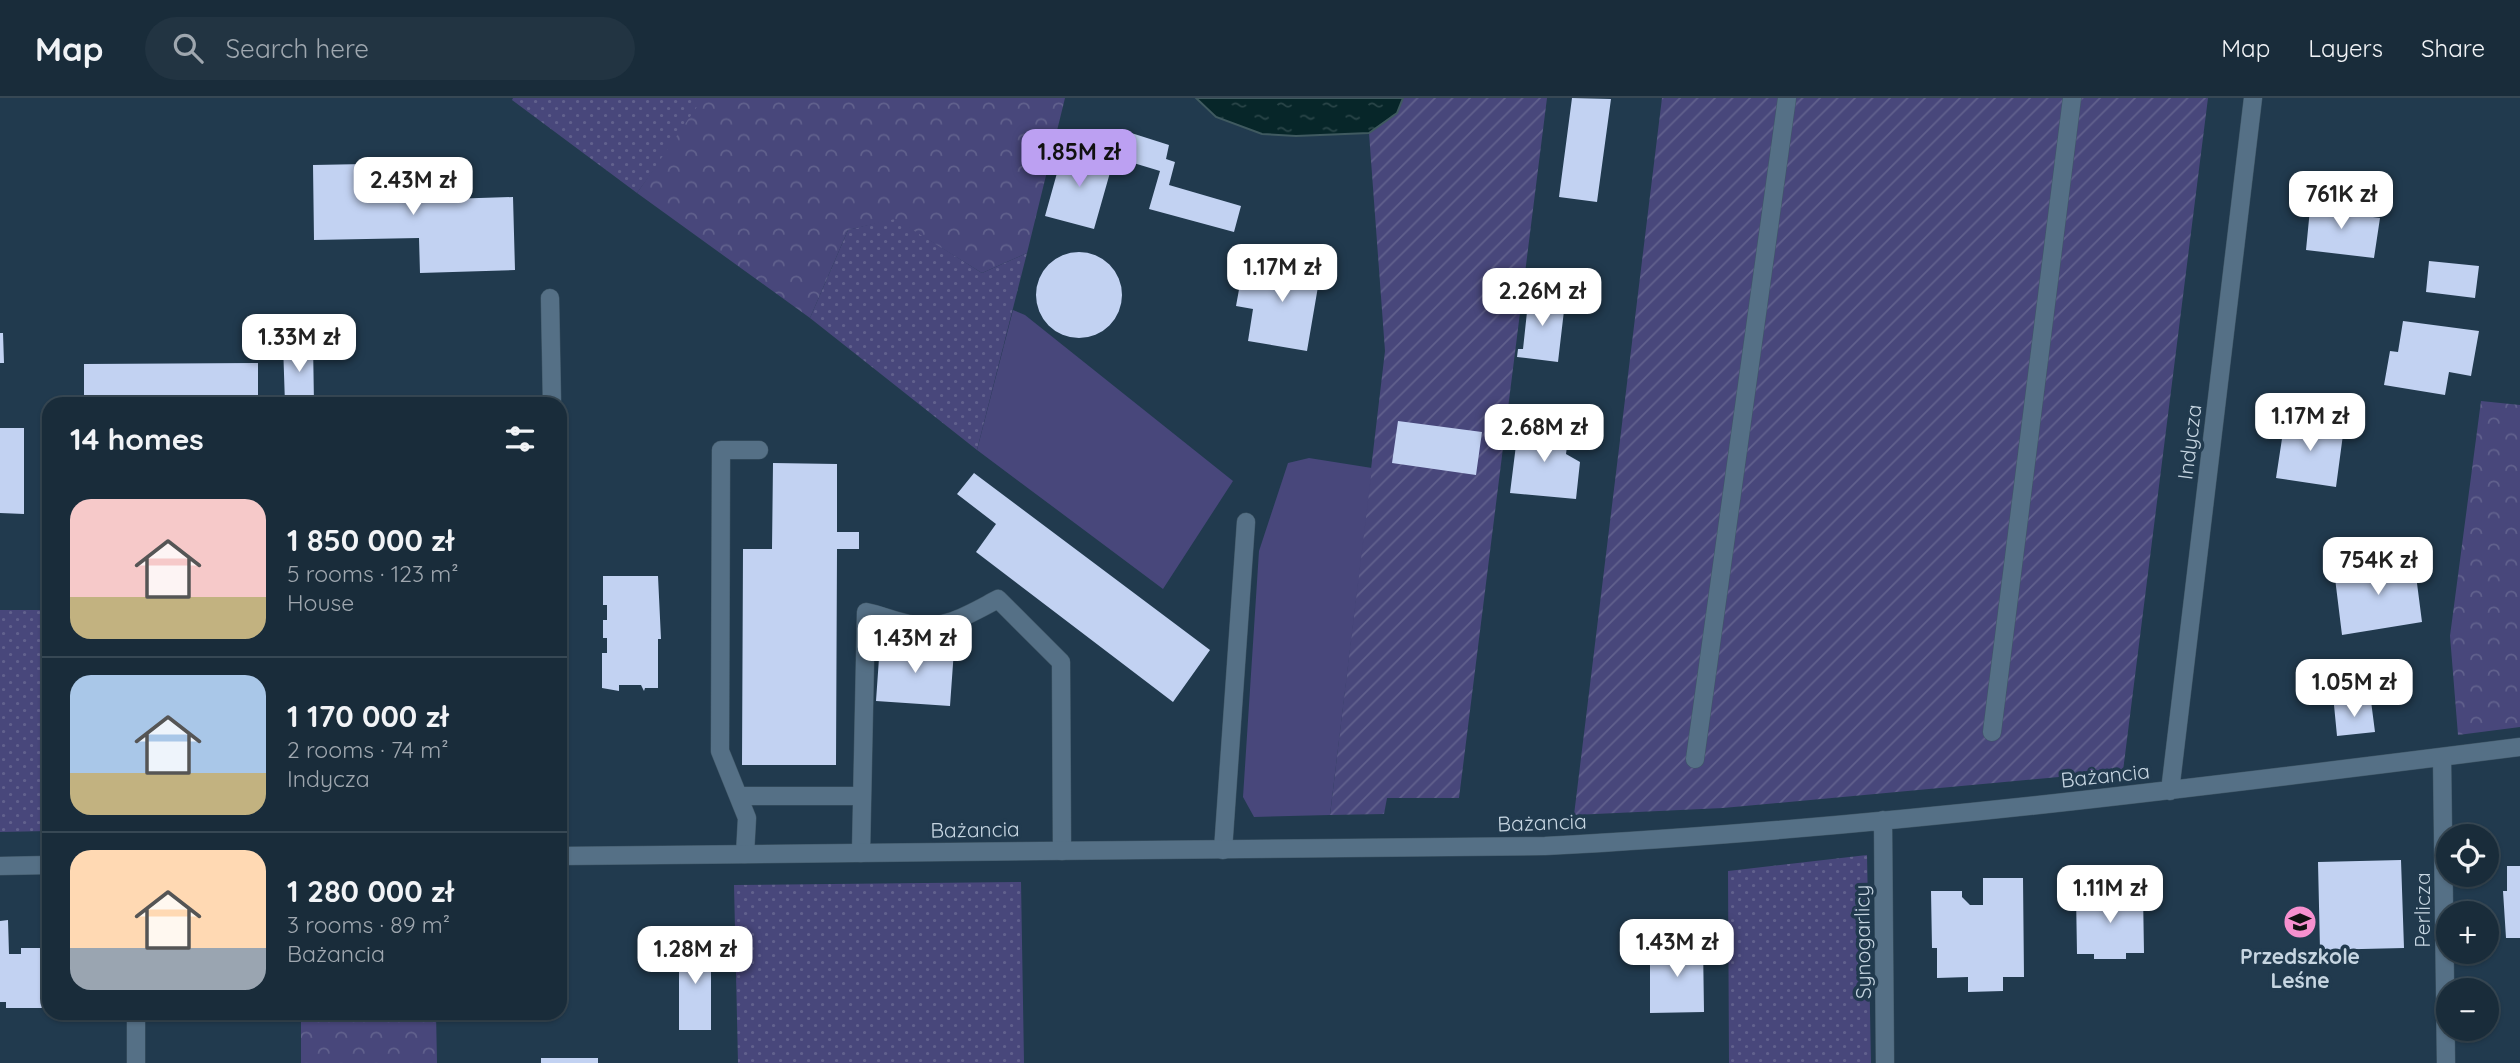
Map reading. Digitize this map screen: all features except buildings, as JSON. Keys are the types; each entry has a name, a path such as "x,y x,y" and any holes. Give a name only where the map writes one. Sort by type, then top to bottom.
{"street":[{"path":"1695,759 1787,98"},
{"path":"1992,732 2072,98"},
{"name":"Indycza","path":"2170,791 2253,98"},
{"path":"550,298 552,397"},
{"path":"745,854 747,818 720,751 721,450 759,450"},
{"path":"1223,850 1246,522"},
{"path":"862,853 866,612 912,625 935,625 956,621 998,599 1061,662 1062,851"},
{"name":"Bażancia","path":"567,856 1558,845 1883,820 2170,791 2520,747"},
{"name":"Perlicza","path":"2442,757 2446,1063"},
{"path":"740,796 862,796"},
{"name":"Synogarlicy","path":"1883,820 1885,1063"},
{"path":"0,866 42,865"},
{"path":"136,1020 136,1063"}],"green space":[{"path":"703,98 1065,98 1027,253 982,273 895,219 848,230 810,318 637,193"},
{"path":"1403,98 1547,98 1459,798 1387,798 1384,814 1330,815 1385,351 1369,133 1397,113"},
{"path":"1662,98 2208,98 2123,771 1723,808 1574,815"},
{"path":"512,100 705,100 637,193"},
{"path":"895,218 982,273 1027,253 977,450 810,318 848,230"},
{"path":"1013,310 1025,315 1233,481 1163,589 977,450"},
{"path":"2481,401 2520,405 2520,727 2458,735 2450,636"},
{"path":"1309,458 1372,468 1330,815 1254,817 1243,797 1259,551 1288,463"},
{"path":"0,610 42,610 42,831 0,832"},
{"path":"1867,855 1871,1063 1729,1063 1728,871"},
{"path":"1021,882 1024,1063 738,1063 734,885"},
{"path":"301,1020 436,1020 437,1063 301,1063"}],"water":[{"path":"1196,98 1403,98 1397,113 1369,133 1296,136 1262,134 1216,117"}],"place":[{"name":"Przedszkole Leśne","path":"2300,922"}]}
